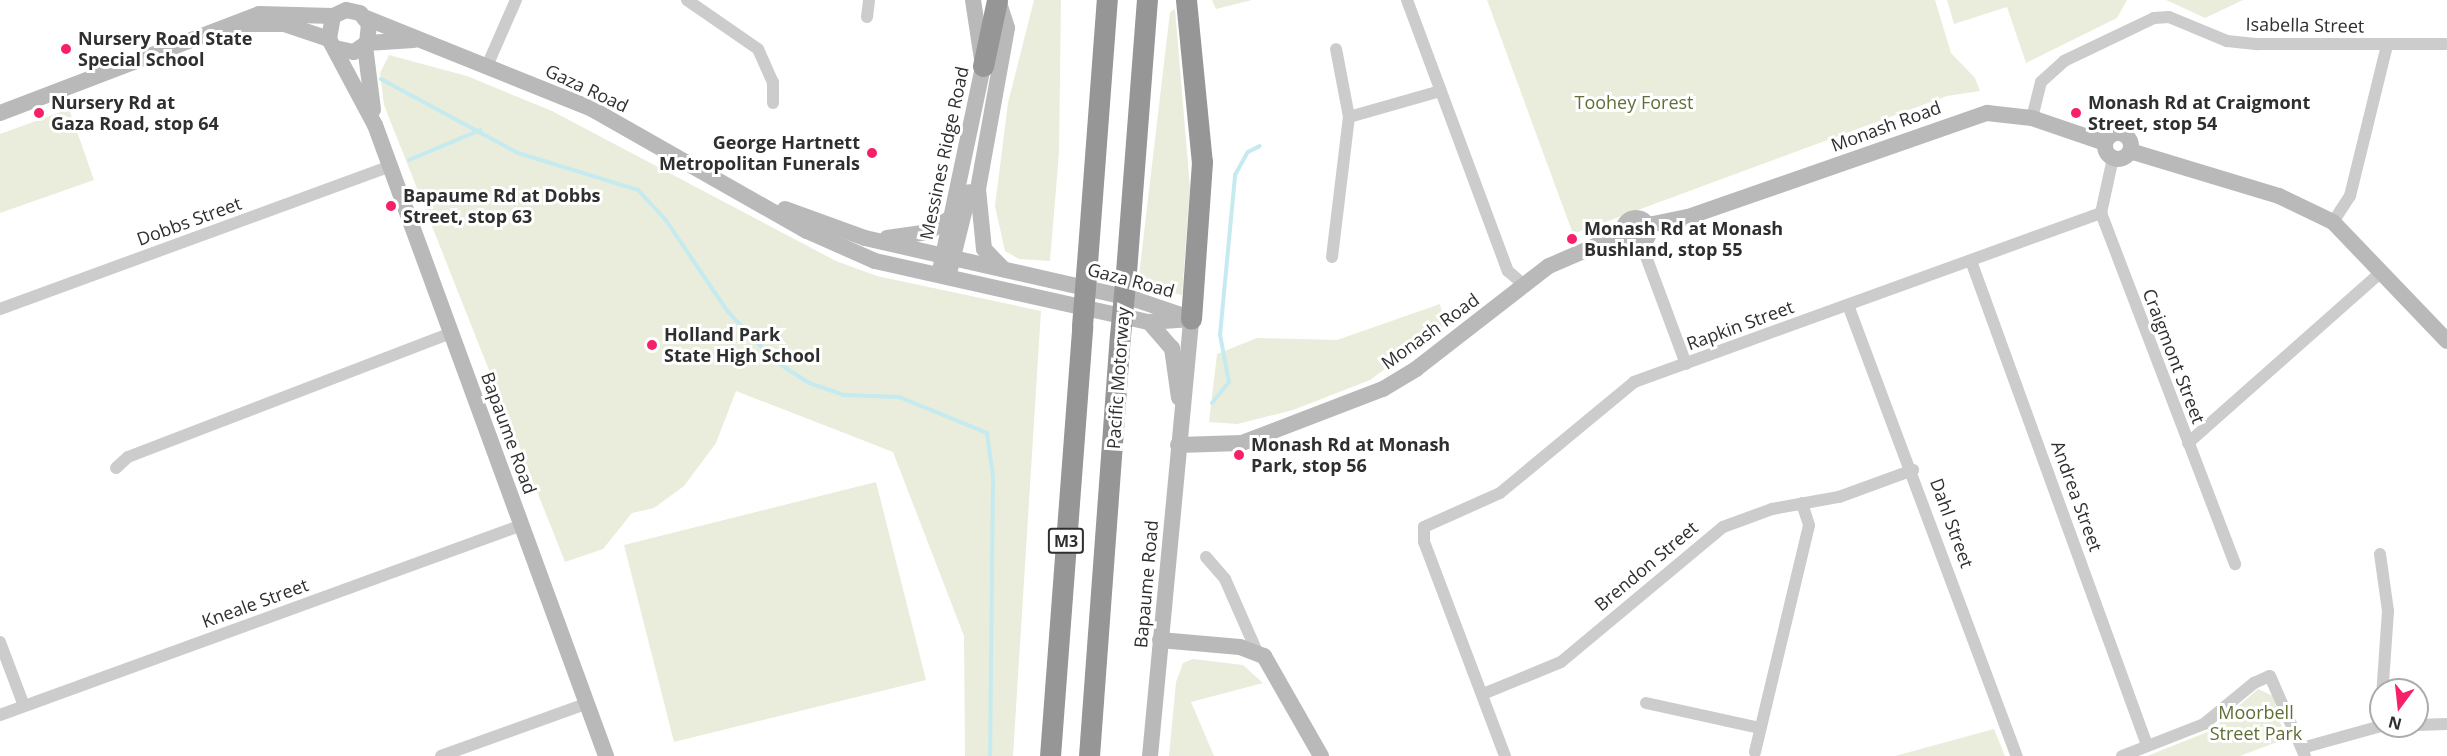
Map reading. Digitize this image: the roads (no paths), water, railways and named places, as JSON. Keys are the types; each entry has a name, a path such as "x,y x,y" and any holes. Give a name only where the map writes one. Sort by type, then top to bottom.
{"highway":[{"path":"983,66 997,0"},
{"name":"M3","path":"1050,756 1107,0"},
{"name":"Pacific Motorway","path":"1089,756 1148,0"},
{"path":"1186,0 1202,170 1191,319"}],"street":[{"path":"487,66 516,0"},
{"path":"687,0 758,49 773,82 773,104"},
{"path":"867,17 869,0"},
{"name":"Messines Ridge Road","path":"942,280 948,258 952,217 983,66 973,0"},
{"name":"Messines Ridge Road","path":"982,148 1007,28 997,0"},
{"path":"1407,0 1509,271 1524,285"},
{"path":"0,113 243,24 269,12 333,16 346,10 366,18 366,44 347,53 332,44 284,24 243,24"},
{"path":"332,44 333,16"},
{"name":"Isabella Street","path":"2032,118 2041,82 2064,61 2154,18 2169,17 2227,41 2387,45 2447,44"},
{"name":"Gaza Road","path":"366,18 592,109 845,250 942,280 1065,300 1149,322 1191,319"},
{"name":"Gaza Road","path":"366,44 419,40"},
{"name":"Bapaume Road","path":"332,44 375,125 606,756"},
{"name":"Bapaume Road","path":"366,44 375,125"},
{"path":"2333,222 2350,196 2387,45"},
{"path":"1332,257 1349,117 1336,49"},
{"path":"1349,117 1440,91"},
{"name":"Monash Road","path":"1178,445 1242,443 1383,388 1416,369 1524,285 1573,253 1623,234 1631,219 1648,225 1688,217 1964,119 1987,113 2032,118 2105,143 2122,134 2130,151 2279,196 2333,222 2447,341"},
{"path":"2101,213 2113,158 2105,143"},
{"path":"948,258 982,148"},
{"path":"982,148 978,189 983,246 991,261 1009,271"},
{"path":"2113,158 2130,151"},
{"name":"Dobbs Street","path":"0,309 390,166"},
{"name":"Gaza Road","path":"731,186 865,238 1137,300 1191,319"},
{"name":"Rapkin Street","path":"1483,694 1424,542 1424,527 1500,493 1634,382 2101,213"},
{"name":"Craigmont Street","path":"2101,213 2235,564"},
{"path":"865,238 915,236 952,217"},
{"path":"1648,225 1641,243 1686,364"},
{"path":"1623,234 1629,242 1641,243"},
{"name":"Andrea Street","path":"1971,261 2148,745"},
{"path":"2188,442 2381,272"},
{"name":"Dahl Street","path":"1848,304 1913,470 2017,756"},
{"name":"Bapaume Road","path":"1150,756 1180,416 1192,354 1191,319"},
{"name":"Bapaume Road","path":"1149,322 1172,348 1180,416"},
{"path":"116,468 128,457 451,333"},
{"name":"Brendon Street","path":"1483,694 1561,662 1723,527 1802,503 1839,496 1913,470"},
{"path":"1755,752 1809,525 1802,503"},
{"name":"Kneale Street","path":"0,715 522,525"},
{"path":"2380,554 2388,611 2383,678"},
{"path":"1206,557 1225,579 1257,652 1270,662 1321,756"},
{"path":"1160,640 1257,652"},
{"path":"0,642 24,706"},
{"path":"2122,756 2204,724 2253,683 2270,676 2304,752 2369,730"},
{"path":"1483,694 1505,756"},
{"path":"441,756 588,703"},
{"path":"1646,703 1760,728"},
{"path":"2429,725 2447,724"}],"waterway":[{"path":"381,79 518,153 638,190 665,219 728,312 775,361 809,383 843,395 899,397 987,433 993,477 990,756"},
{"path":"409,160 480,130"},
{"path":"1212,403 1229,382 1220,335 1235,175 1248,152 1260,146"}],"place":[{"name":"Nursery Road State Special School","path":"66,49"},
{"name":"Nursery Rd at Gaza Road, stop 64","path":"39,113"},
{"name":"Monash Rd at Craigmont Street, stop 54","path":"2076,113"},
{"name":"George Hartnett Metropolitan Funerals","path":"872,153"},
{"name":"Bapaume Rd at Dobbs Street, stop 63","path":"391,206"},
{"name":"Monash Rd at Monash Bushland, stop 55","path":"1572,239"},
{"name":"Holland Park State High School","path":"652,345"},
{"name":"Monash Rd at Monash Park, stop 56","path":"1239,455"}],"park label":[{"name":"Toohey Forest","path":"1634,102"},
{"name":"Moorbell Street Park","path":"2256,723"}]}
